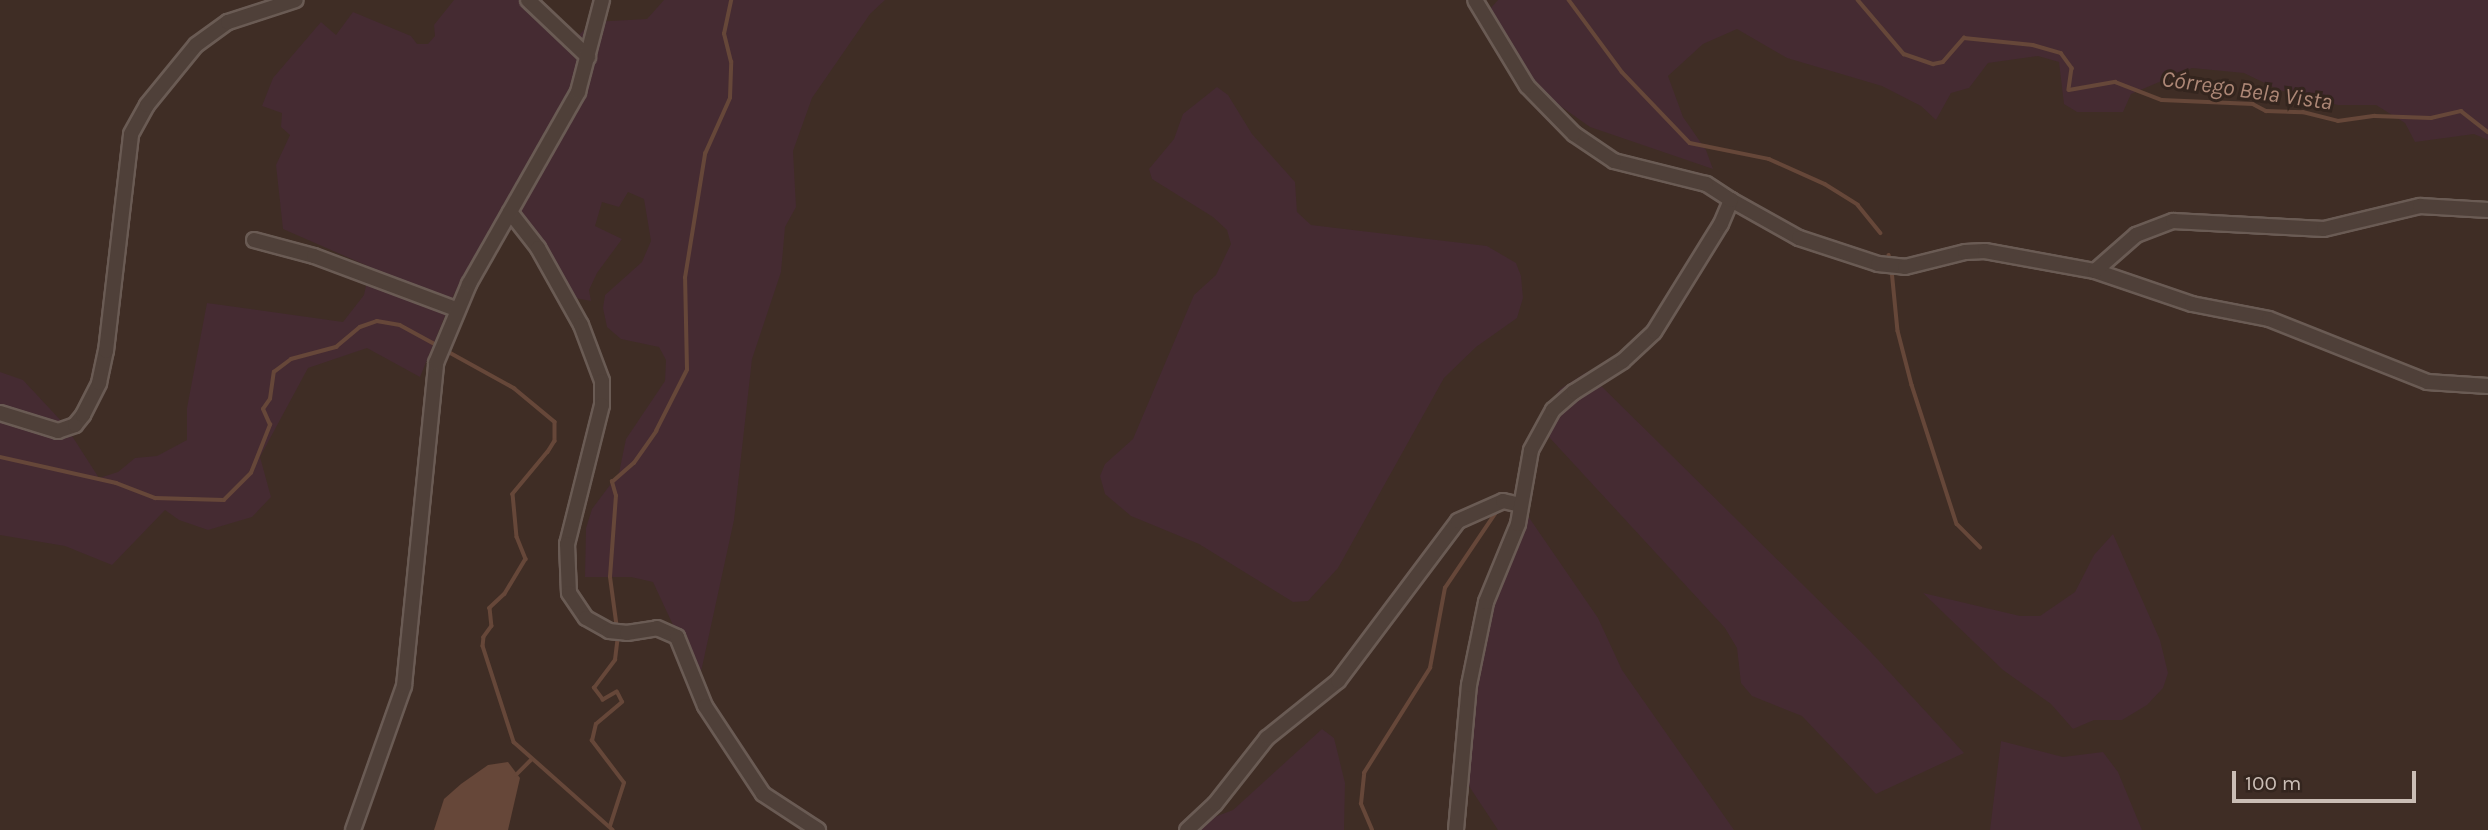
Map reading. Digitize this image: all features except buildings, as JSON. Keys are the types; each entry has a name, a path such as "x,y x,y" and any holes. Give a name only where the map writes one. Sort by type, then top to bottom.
{"street":[{"path":"0,413 58,431 75,425 83,415 99,383 106,352 131,134 147,105 197,45 228,22 296,0"},
{"path":"528,0 588,57"},
{"path":"353,830 404,686 436,363 456,309 571,106 588,57 602,0"},
{"path":"1475,0 1527,86 1574,135 1614,160 1706,184 1799,238 1891,267 1985,251 2095,271 2192,304 2269,319 2427,382 2488,386"},
{"path":"1456,830 1472,673 1486,601 1521,505 1531,450 1542,426 1574,392 1623,362 1654,332 1721,224 1731,200"},
{"path":"2095,271 2136,235 2174,221 2324,229 2420,205 2488,210"},
{"path":"510,212 538,248 581,325 602,382 602,405 567,544 569,593 586,618 609,631 627,634 657,628 677,637 705,706 763,794 818,830"},
{"path":"254,240 314,256 456,309"},
{"path":"1186,830 1216,804 1267,738 1338,681 1458,521 1503,501 1521,505"}],"shaded area":[{"path":"454,0 535,0 574,40 592,22 647,19 664,0 885,0 870,14 812,98 793,151 796,207 785,227 781,272 752,359 734,520 699,681 653,582 631,577 585,577 586,528 592,509 619,473 626,439 665,381 666,360 659,347 621,339 607,327 603,308 605,295 642,262 651,241 644,199 628,192 619,207 602,202 595,226 622,239 597,273 589,290 591,301 570,297 526,220 504,209 454,294 420,377 367,348 308,368 260,457 271,497 252,517 208,530 179,520 165,510 112,565 65,546 0,535 0,372 23,380 65,425 99,478 118,472 135,458 157,456 187,440 187,408 207,303 343,322 364,295 370,267 283,229 276,165 290,135 281,127 282,113 262,106 273,78 321,22 336,35 353,12 411,36 417,44 428,44 435,36 434,25"},
{"path":"1498,0 2488,0 2488,140 2474,134 2415,142 2405,123 2376,105 2338,105 2279,90 2244,73 2192,68 2131,94 2123,112 2077,112 2064,104 2059,62 2038,56 1988,63 1969,88 1951,93 1936,120 1921,106 1882,86 1787,58 1737,29 1703,44 1668,76 1683,117 1706,150 1713,169 1590,127 1542,93 1489,10"},
{"path":"1217,87 1228,95 1252,134 1295,182 1297,212 1311,225 1487,246 1516,263 1521,276 1523,298 1517,318 1476,347 1444,378 1338,568 1308,601 1293,602 1199,544 1131,516 1105,494 1100,476 1105,464 1133,439 1194,295 1216,275 1231,244 1227,230 1213,217 1152,179 1149,169 1174,139 1183,114"},
{"path":"1587,372 1868,649 1964,753 1876,794 1802,716 1752,696 1741,683 1737,648 1725,628 1537,424 1560,389"},
{"path":"1521,506 1598,618 1622,670 1734,830 1498,830 1463,777 1470,668"},
{"path":"2113,534 2160,640 2168,673 2163,688 2147,705 2122,720 2094,720 2073,729 2051,704 2003,670 1923,593 2020,616 2040,616 2075,592 2094,555"},
{"path":"1322,729 1334,738 1345,783 1344,830 1180,830 1233,810"},
{"path":"2001,741 2063,757 2103,752 2118,772 2142,830 1990,830"},
{"path":"508,762 520,778 508,830 434,830 444,799 488,765"}],"waterway":[{"path":"617,629 610,577 616,496 612,482 634,463 656,431 687,370 685,278 705,154 730,98 731,62 724,34 731,0"},
{"path":"1569,0 1622,72 1690,143 1769,159 1825,184 1858,205 1881,233"},
{"name":"Córrego Bela Vista","path":"1858,0 1904,54 1933,64 1943,62 1964,38 2033,45 2061,53 2072,68 2069,90 2115,82 2162,100 2253,104 2266,111 2303,112 2338,121 2375,116 2431,118 2461,111 2488,132"},
{"path":"1889,255 1891,263"},
{"path":"1892,270 1898,331 1912,385 1957,524 1980,547"},
{"path":"0,457 116,483 155,498 224,500 251,473 270,425 263,409 270,399 274,372 291,359 336,347 360,327 377,321 400,325 440,347"},
{"path":"447,351 514,388 555,422 555,441 513,494 517,537 526,559 505,594 490,608 492,626 484,637 483,646 514,742 613,830"},
{"path":"1372,830 1361,804 1364,773 1430,668 1445,588 1497,511"},
{"path":"610,826 624,783 592,741 596,724 622,702 617,692 603,700 594,688 615,660 618,636"},
{"path":"516,775 531,760"}]}
